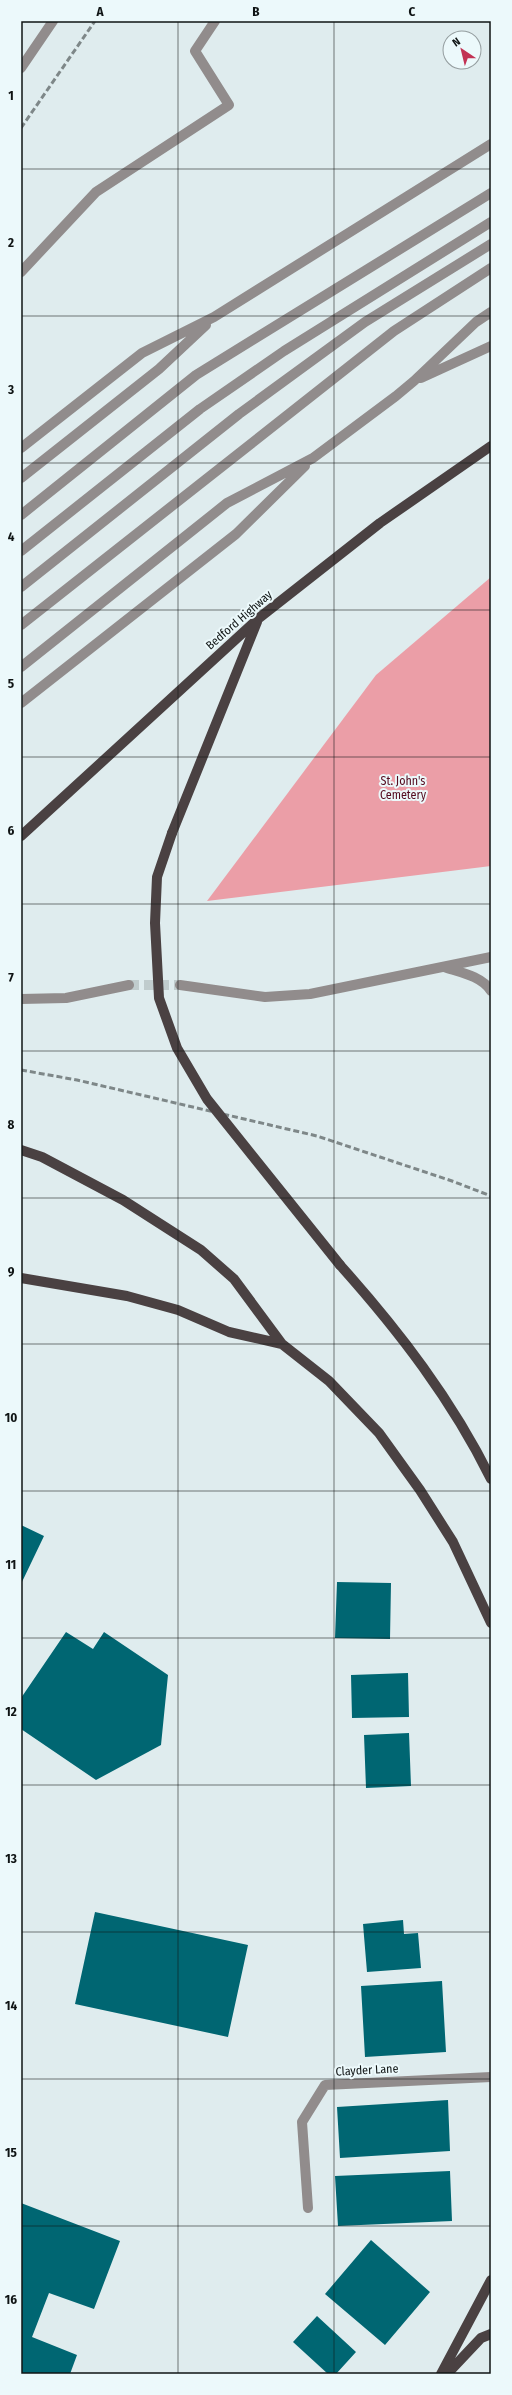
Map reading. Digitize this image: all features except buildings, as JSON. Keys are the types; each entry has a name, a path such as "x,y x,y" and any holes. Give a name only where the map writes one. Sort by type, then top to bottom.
{"main road":[{"name":"Bedford Highway","path":"23,834 259,618 380,524 491,446"},
{"path":"259,618 172,832 157,877 155,923 159,998 177,1048 207,1099 340,1265 386,1316 427,1371 470,1436 491,1479"},
{"path":"21,1150 42,1157 123,1200 201,1250 234,1279 282,1344 329,1381 379,1433 420,1490 452,1542 491,1623"},
{"path":"21,1278 127,1296 178,1310 229,1332 282,1344"},
{"path":"441,2374 491,2280"},
{"path":"447,2374 481,2338 491,2334"}],"lane":[{"path":"21,68 53,21"},
{"path":"21,272 96,192 229,104 195,51 215,21"},
{"path":"21,448 142,353 214,317 491,144"},
{"path":"21,515 196,375 491,193"},
{"path":"21,551 200,409 284,351 491,222"},
{"path":"21,587 239,414 365,322 491,244"},
{"path":"21,625 394,331 491,268"},
{"path":"21,703 236,534 313,458 414,381 476,322 491,312"},
{"path":"21,478 159,369 214,317"},
{"path":"414,381 491,346"},
{"path":"21,667 227,504 313,458"},
{"path":"180,985 265,997 310,994 491,957"},
{"path":"442,967 467,974 488,986 491,991"},
{"path":"21,999 66,998 128,985"},
{"name":"Clayder Lane","path":"308,2208 302,2122 325,2085 491,2077"}],"green space":[{"name":"St. John's Cemetery","path":"491,577 491,866 207,901 376,675"}],"tunnel":[{"path":"129,985 180,985"}],"railway":[{"path":"21,128 95,21"},
{"path":"21,1070 77,1080 317,1136 452,1181 491,1196"}]}
